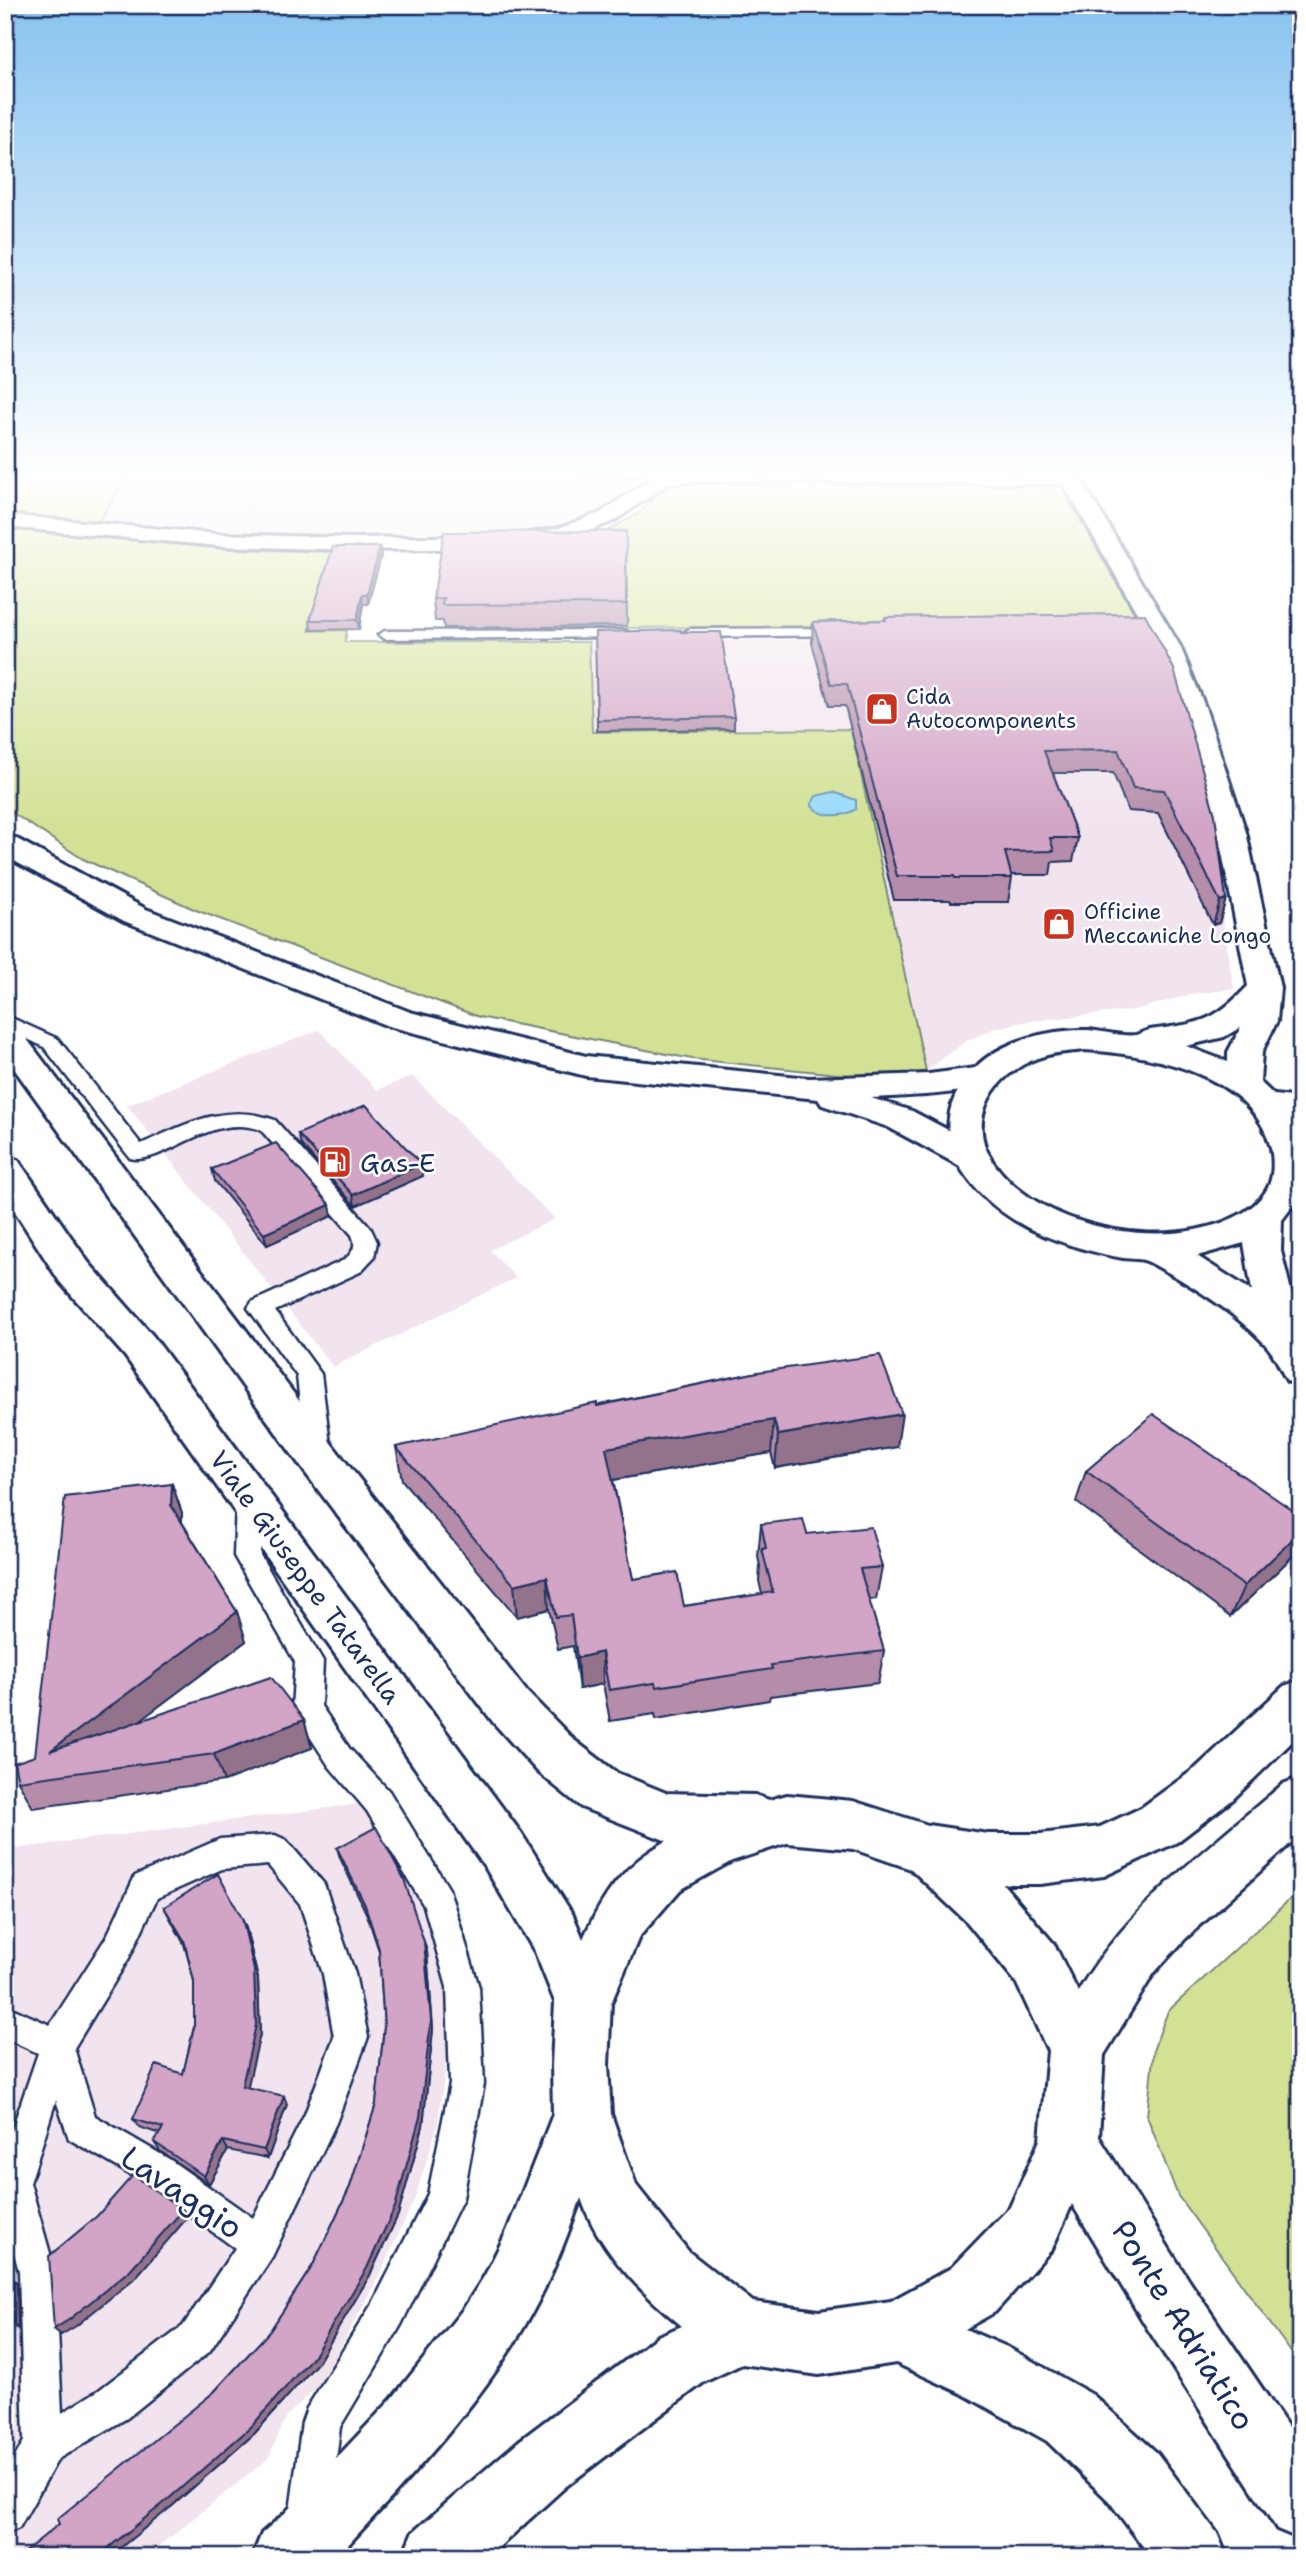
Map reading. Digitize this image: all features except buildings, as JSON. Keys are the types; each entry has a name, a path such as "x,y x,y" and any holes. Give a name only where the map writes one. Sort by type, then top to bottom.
{"street":[{"path":"1129,591 1192,708 1232,832 1264,988 1261,1021 1245,1052 1254,1095 1286,1137 1296,1170 1277,1203 1264,1216 1234,1234 1196,1244 1153,1247 1106,1242 1063,1229 1013,1201 993,1185 973,1158 965,1136 964,1115 970,1095 983,1077 1009,1058 1044,1045 1085,1040 1128,1042 1181,1038 1204,1032 1232,1020 1264,988"},
{"path":"5,844 135,915 399,1018 586,1066 809,1089 929,1085 983,1077"},
{"path":"5,1033 319,1459 510,1706 556,1756 599,1790 666,1816 787,1819 853,1825 928,1850 988,1859 1040,1859 1104,1851 1159,1825 1214,1784 1301,1701"},
{"path":"1128,1042 1171,1051 1211,1066 1254,1095 1301,1109"},
{"path":"809,1089 900,1119 973,1158"},
{"name":"Viale Giuseppe Tatarella","path":"5,1168 75,1272 139,1346 502,1850 554,1934 583,2002"},
{"path":"1264,1216 1262,1251 1282,1336 1301,1370"},
{"path":"1153,1247 1253,1309 1282,1336"},
{"path":"787,1819 719,1840 661,1872 620,1918 583,2002 580,2065 582,2114 613,2203 667,2274 740,2332 818,2343 898,2331 973,2290 1031,2228 1069,2143 1076,2049 1135,1954 1166,1920 1292,1815"},
{"path":"928,1850 986,1903 1035,1963 1076,2049"},
{"path":"296,2548 447,2385 507,2297 545,2212 582,2114"},
{"name":"Ponte Adriatico","path":"1069,2143 1168,2304 1284,2480"},
{"path":"898,2331 984,2370 1070,2418 1133,2477 1184,2543"},
{"path":"436,2557 542,2464 681,2359 740,2332"}],"lane":[{"path":"674,633 854,632"},
{"path":"385,635 633,634"},
{"path":"5,1021 51,1043 137,1153 234,1117 256,1119 268,1125 362,1232 366,1242 363,1257 352,1266 260,1308 309,1374 319,1459"},
{"path":"249,1499 247,1556 309,1661 306,1709 340,1757 378,1801 438,1900 463,1987 467,2084 445,2198 388,2312 321,2422 296,2548"},
{"path":"44,2445 37,2271 12,2183 57,2045 118,1947 146,1887 220,1854 275,1850 313,1895 339,1975 351,2037 319,2123 259,2244"},
{"path":"5,2021 57,2045"},
{"name":"Lavaggio","path":"5,2514 44,2445 113,2404 196,2339 259,2244 157,2171 81,2127 57,2045"}],"shaded area":[{"path":"1140,636 1213,859 1234,989 1192,994 1135,1010 1023,1022 993,1029 966,1041 926,1071 851,729 591,732 589,642"},
{"name":"Gas-E","path":"319,1030 377,1090 413,1076 555,1219 490,1250 516,1278 333,1367 127,1105"},
{"path":"358,1804 386,1837 410,1880 431,1935 446,1988 448,2052 437,2127 415,2198 379,2276 322,2382 287,2416 268,2459 145,2557 5,2557 5,1850"}],"green space":[{"path":"5,591 321,591 309,631 347,630 345,642 589,642 592,732 851,729 926,1071 896,1080 692,1059 479,1017 196,910 83,859 5,808"},
{"path":"627,591 1121,591 1139,622 1133,624 627,628"},
{"path":"1301,1889 1301,2366 1178,2196 1147,2116 1154,2048 1168,2011"}],"water":[{"path":"833,792 856,800 856,809 832,815 820,812 811,805 816,796"}],"place":[{"name":"Cida Autocomponents","path":"882,709"},
{"name":"Officine Meccaniche Longo","path":"1059,924"},
{"name":"Gas-E","path":"335,1162"}]}
